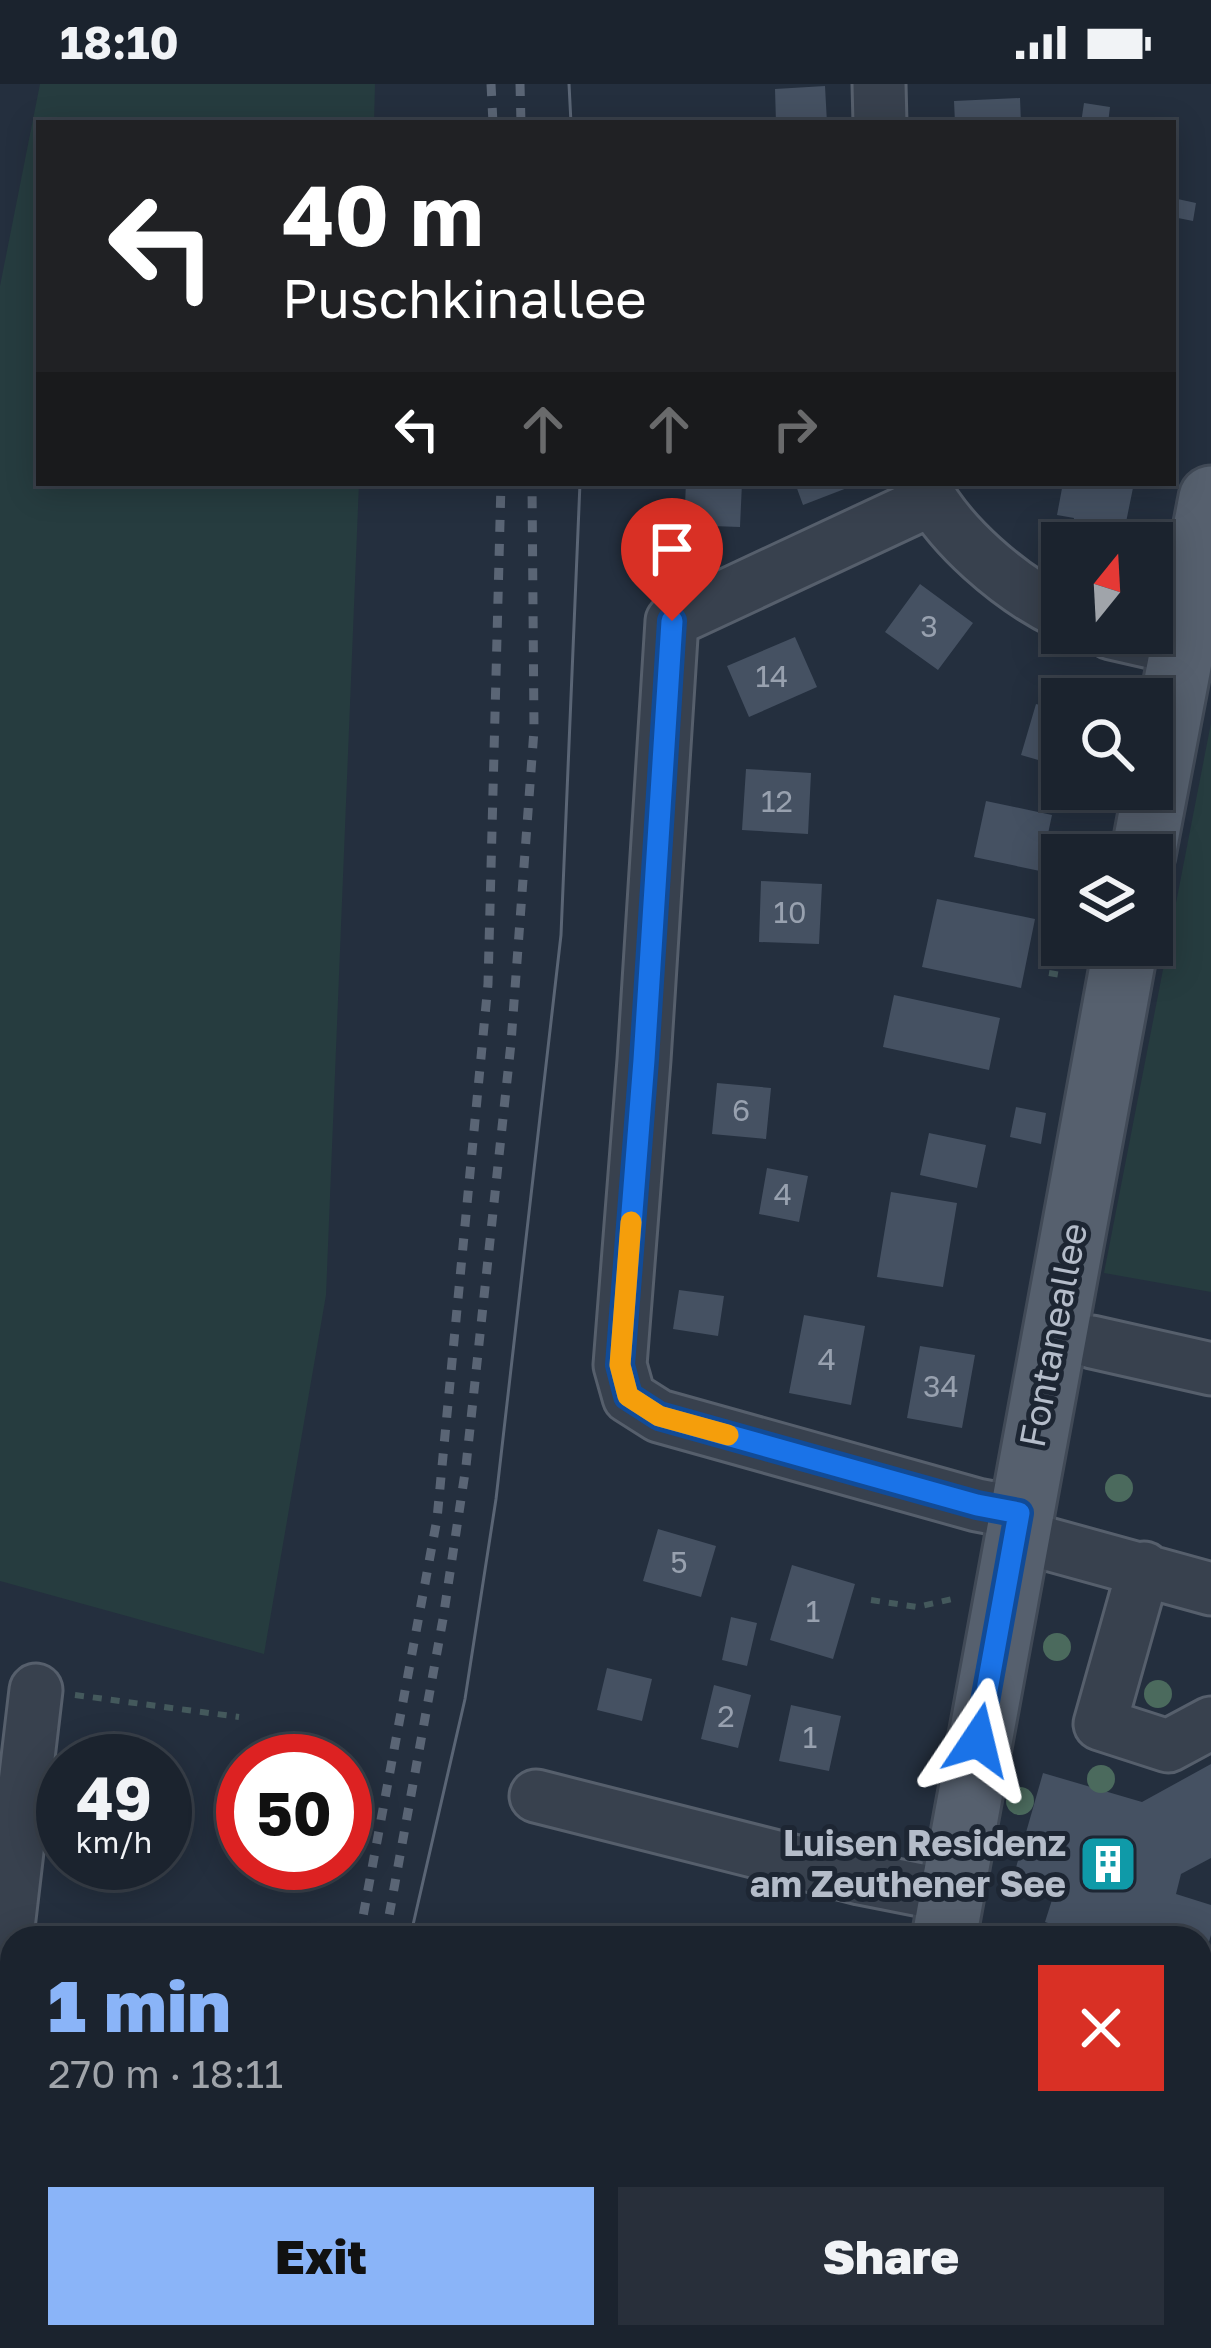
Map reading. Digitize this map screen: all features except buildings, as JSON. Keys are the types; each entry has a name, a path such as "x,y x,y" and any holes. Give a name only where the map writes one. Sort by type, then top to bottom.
{"main road":[{"path":"1147,834 1211,498"},
{"name":"Fontaneallee","path":"947,1917 1122,966"}],"street":[{"path":"879,84 880,120"},
{"path":"1041,600 981,554 926,492 672,621 620,1365 628,1396 659,1416 977,1505 1017,1524 1211,1589"},
{"path":"1173,647 1181,649"},
{"path":"1092,1342 1211,1369"},
{"path":"1144,1568 1100,1724 1168,1746 1211,1723"},
{"path":"8,1926 36,1690"},
{"path":"536,1796 860,1878 947,1917"}],"path":[{"path":"1049,973 1066,976"},
{"path":"871,1600 917,1607 955,1598 972,1600"},
{"path":"36,1690 238,1718"}],"green space":[{"path":"40,84 375,84 374,120 36,120 36,486 359,486 326,1295 264,1654 0,1581 0,286"},
{"path":"1211,723 1211,1292 1104,1273 1164,966 1173,966 1173,918"}],"tram line":[{"path":"569,84 571,120"},
{"path":"413,1926 465,1699 496,1499 561,935 580,486"}],"railway":[{"path":"491,84 493,120"},
{"path":"520,84 521,120"},
{"path":"361,1926 437,1519 488,984 501,486"},
{"path":"387,1926 466,1466 511,1043 534,730 532,486"}],"slow traffic":[{"path":"631,1222 620,1365 628,1396 659,1416 728,1435"}],"place":[{"name":"Luisen Residenz am Zeuthener See","path":"1108,1864"}],"route":[{"path":"672,621 620,1365 628,1396 659,1416 1019,1513 978,1740"}]}
